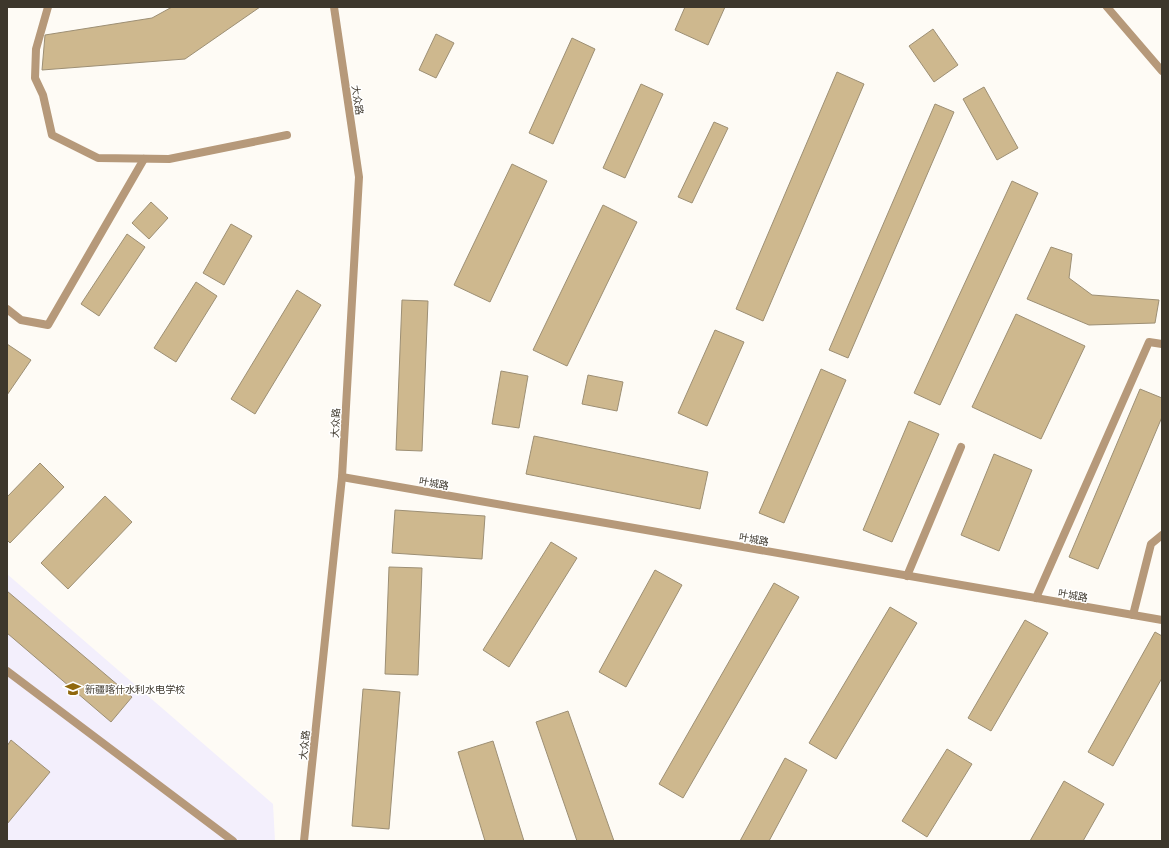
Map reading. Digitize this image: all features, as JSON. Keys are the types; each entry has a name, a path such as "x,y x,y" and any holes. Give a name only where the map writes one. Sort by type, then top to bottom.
{"street":[{"path":"48,7 36,49 35,78 43,95 52,135 98,158 144,159 169,159 287,135"},
{"name":"大众路","path":"304,841 342,477 359,177 334,7"},
{"path":"1107,7 1162,71"},
{"path":"7,309 22,320 48,326 144,159"},
{"path":"1036,598 1149,342 1162,344"},
{"path":"907,576 961,447"},
{"name":"叶城路","path":"342,477 1162,620"},
{"path":"1133,615 1151,544 1162,535"},
{"path":"7,671 233,841"}],"shaded area":[{"name":"新疆喀什水利水电学校","path":"7,574 273,804 275,841 7,841"}],"building":[{"path":"172,7 260,7 185,59 42,70 45,35 152,18"},
{"path":"685,7 725,7 708,45 675,30"},
{"path":"933,29 958,65 934,82 909,46"},
{"path":"436,34 454,43 436,78 419,70"},
{"path":"572,38 595,49 553,144 529,133"},
{"path":"837,72 864,84 763,321 736,309"},
{"path":"641,84 663,94 625,178 603,168"},
{"path":"984,87 1018,148 997,160 963,99"},
{"path":"935,104 954,112 848,358 829,350"},
{"path":"714,122 728,128 692,203 678,197"},
{"path":"512,164 547,181 490,302 454,285"},
{"path":"1012,181 1038,193 940,405 914,393"},
{"path":"151,202 168,218 149,239 132,223"},
{"path":"603,205 637,222 567,366 533,350"},
{"path":"231,224 252,236 224,285 203,273"},
{"path":"127,234 145,247 99,316 81,304"},
{"path":"1051,247 1072,254 1069,278 1092,295 1159,300 1155,323 1089,325 1027,299"},
{"path":"196,282 217,296 176,362 154,348"},
{"path":"297,290 321,305 255,414 231,399"},
{"path":"402,300 428,301 422,451 396,450"},
{"path":"1016,314 1085,346 1041,439 972,407"},
{"path":"715,330 744,342 707,426 678,413"},
{"path":"7,344 31,360 7,395"},
{"path":"821,369 846,380 784,523 759,513"},
{"path":"501,371 528,376 519,428 492,424"},
{"path":"588,375 623,382 617,411 582,404"},
{"path":"1140,389 1162,398 1162,417 1098,569 1069,557"},
{"path":"909,421 939,434 892,542 863,530"},
{"path":"534,436 708,472 700,509 526,474"},
{"path":"994,454 1032,470 999,551 961,535"},
{"path":"40,463 64,487 10,543 7,540 7,497"},
{"path":"105,496 132,522 68,589 41,563"},
{"path":"395,510 485,516 482,559 392,553"},
{"path":"551,542 577,558 509,667 483,650"},
{"path":"389,567 422,568 418,675 385,674"},
{"path":"655,570 682,585 626,687 599,672"},
{"path":"774,583 799,597 683,798 659,784"},
{"path":"7,591 132,697 111,722 7,633"},
{"path":"890,607 917,623 836,759 809,743"},
{"path":"1025,620 1048,633 991,731 968,718"},
{"path":"1155,632 1162,636 1162,678 1113,766 1088,752"},
{"path":"363,689 400,692 389,829 352,826"},
{"path":"568,711 614,841 577,841 536,722"},
{"path":"11,740 50,772 7,824 7,746"},
{"path":"493,741 524,841 485,841 458,752"},
{"path":"947,749 972,764 927,837 902,821"},
{"path":"785,758 807,770 769,841 740,841"},
{"path":"1064,781 1104,804 1083,841 1030,841"}],"place":[{"name":"新疆喀什水利水电学校","path":"73,689"}]}
